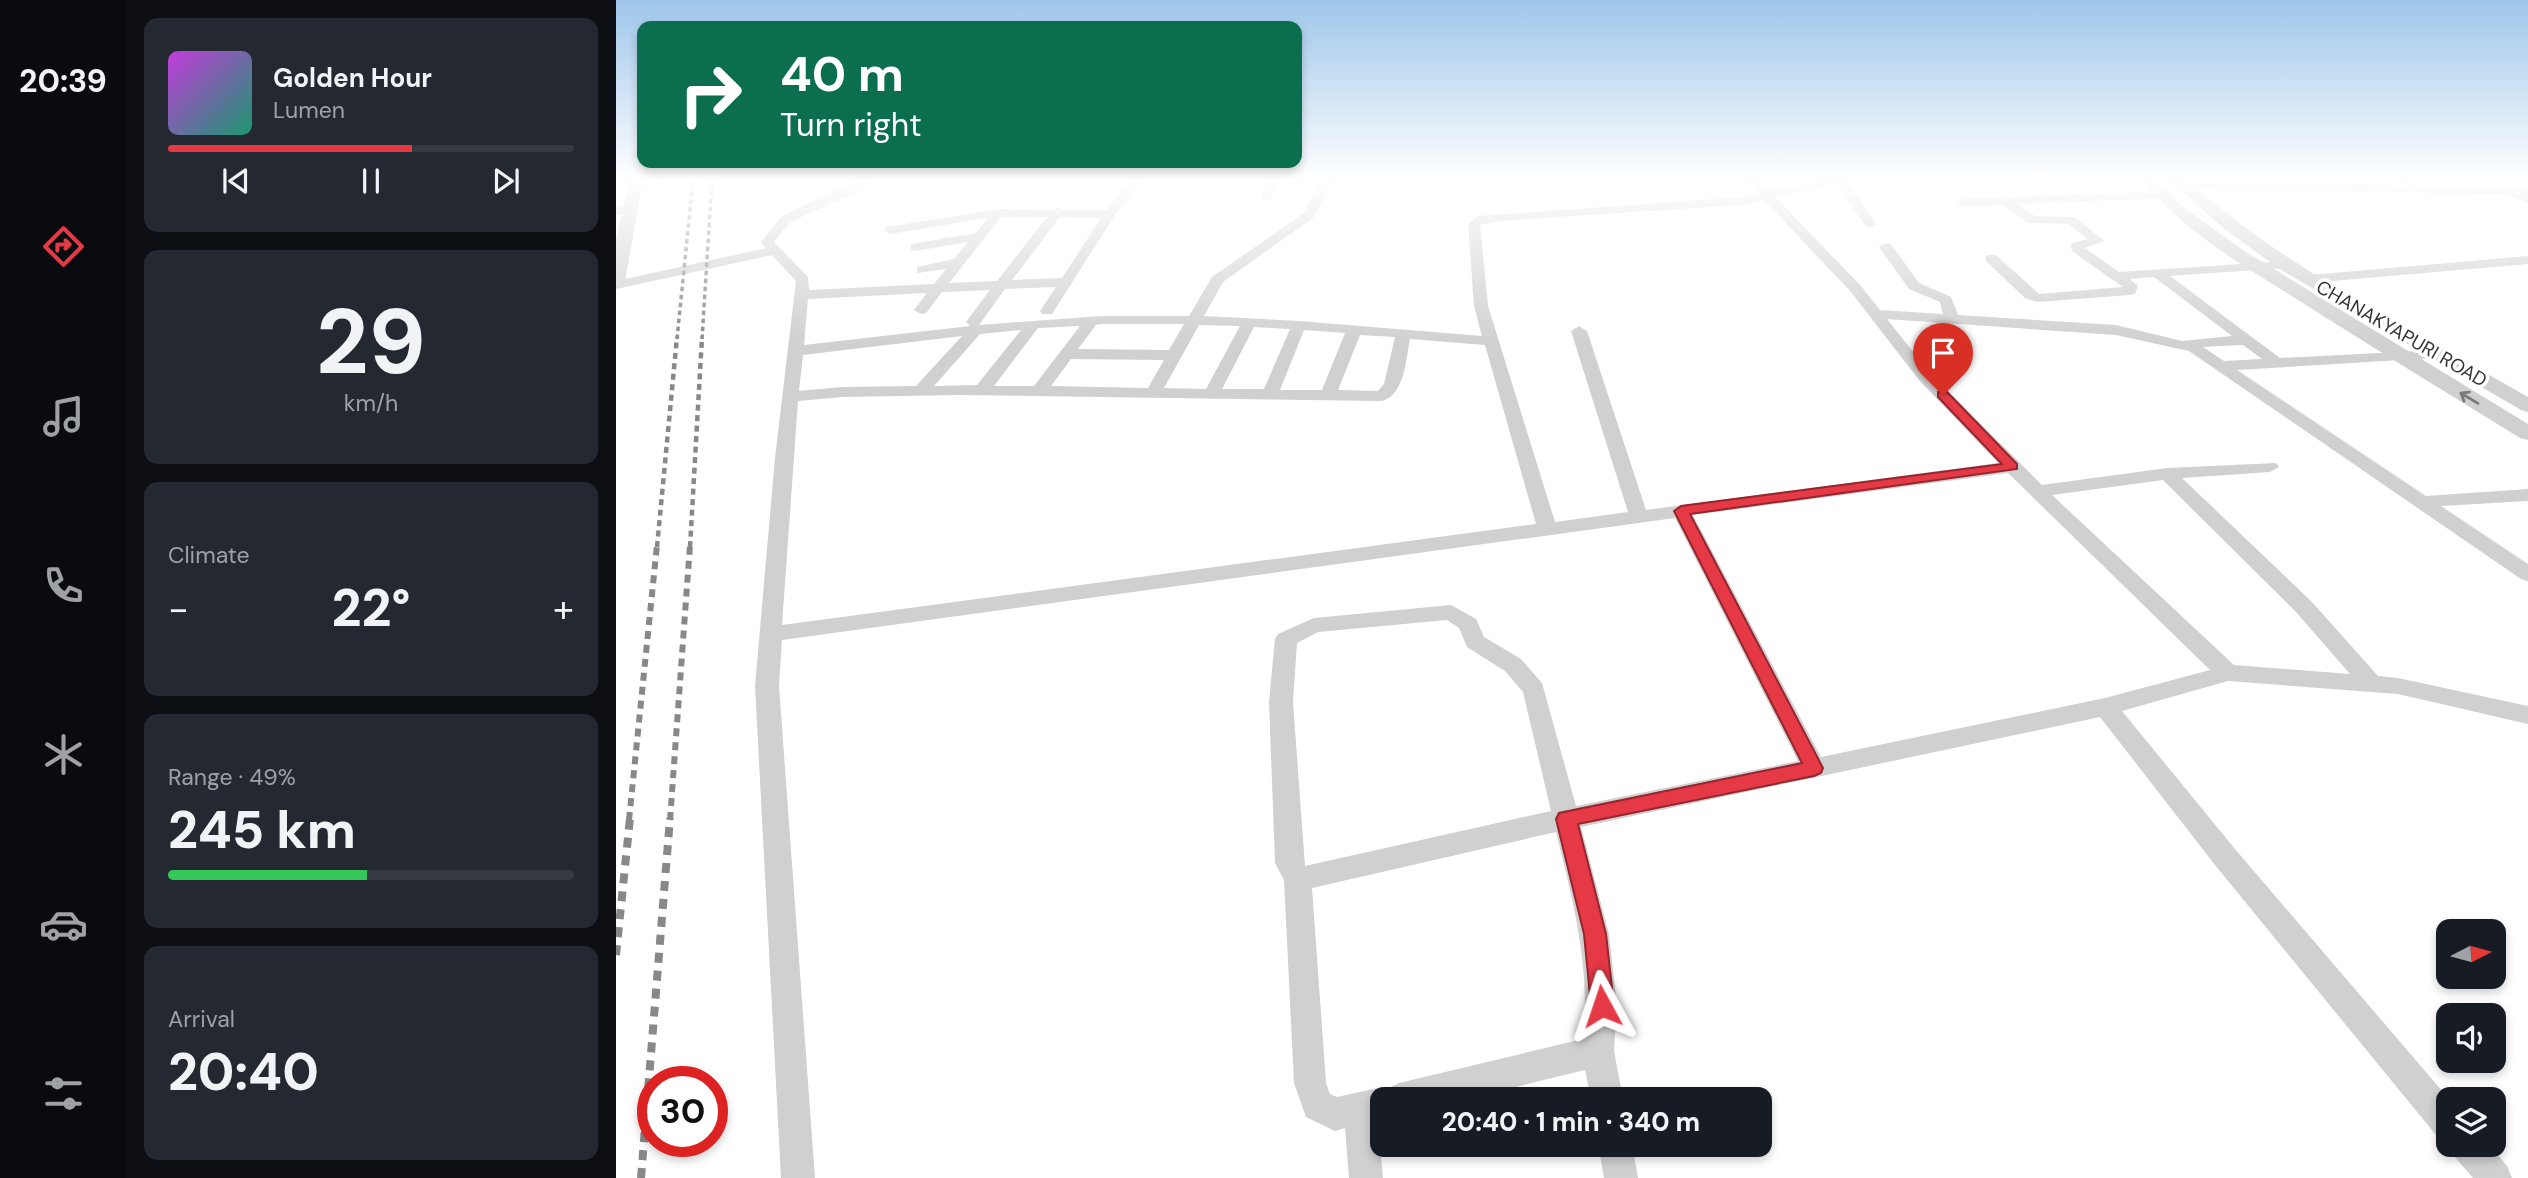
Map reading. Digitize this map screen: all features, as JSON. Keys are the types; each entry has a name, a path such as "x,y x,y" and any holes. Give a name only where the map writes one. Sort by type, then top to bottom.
{"street":[{"path":"621,235 616,283 775,250"},
{"path":"773,235 767,242 803,280 790,397 767,686 798,1178"},
{"path":"920,391 974,326 1040,235"},
{"path":"1047,311 1096,235"},
{"path":"1153,393 1217,280 1281,235"},
{"path":"1473,235 1481,306 1547,529"},
{"path":"1803,235 1856,289 1925,377 2012,467 2228,673"},
{"path":"1991,258 2030,295 2037,298 2130,291 2131,286 2078,249 2077,246 2098,241 2091,235"},
{"path":"2212,235 2255,266 2396,355 2528,433"},
{"name":"CHANAKYAPURI ROAD","path":"2243,235 2284,264 2528,406"},
{"path":"916,247 979,236"},
{"path":"921,310 937,286 979,236"},
{"path":"1886,247 1914,286 1946,300 1952,319"},
{"path":"2309,279 2528,260"},
{"path":"922,270 956,263"},
{"path":"2116,276 2284,264"},
{"path":"2157,273 2276,362"},
{"path":"801,295 937,286 1065,282"},
{"path":"1875,314 2116,330 2194,348 2528,574"},
{"path":"1039,391 1091,321"},
{"path":"795,351 974,326 1032,326 1091,321 1299,325 1492,341"},
{"path":"1212,394 1249,323"},
{"path":"1270,395 1299,325"},
{"path":"982,390 1032,326"},
{"path":"1328,396 1354,330"},
{"path":"1579,331 1639,517"},
{"path":"790,397 842,392 982,390 1382,396 1392,385 1403,334"},
{"path":"2179,345 2246,340"},
{"path":"2222,366 2434,353"},
{"path":"1067,354 1174,355"},
{"path":"771,634 2012,467"},
{"path":"2038,491 2167,474 2270,467"},
{"path":"2167,474 2304,607 2371,684"},
{"path":"2423,502 2528,495"},
{"path":"1681,511 1814,768"},
{"path":"1370,1106 1335,1114 1318,1105 1310,1083 1298,879 1289,863 1281,702 1286,639 1314,625 1451,612 1468,624 1475,642 1513,664 1534,690 1595,934 1602,1006 1598,1051 1605,1087"},
{"path":"1298,879 1566,819 2105,707 2228,673 2398,686 2528,715"},
{"path":"2105,707 2225,857 2436,1109"},
{"path":"1449,1087 1598,1051"},
{"path":"1366,1178 1370,1120"},
{"path":"1617,1157 1621,1178"},
{"path":"2477,1157 2494,1178"}],"railway":[{"path":"677,339 687,235"},
{"path":"702,339 709,235"},
{"path":"657,547 677,337"},
{"path":"690,547 702,337"},
{"path":"629,820 657,545"},
{"path":"670,820 690,545"},
{"path":"616,955 630,818"},
{"path":"641,1178 670,818"}],"route":[{"path":"1602,1006 1595,934 1566,819 1814,768 1681,511 2012,467 1943,395"}]}
